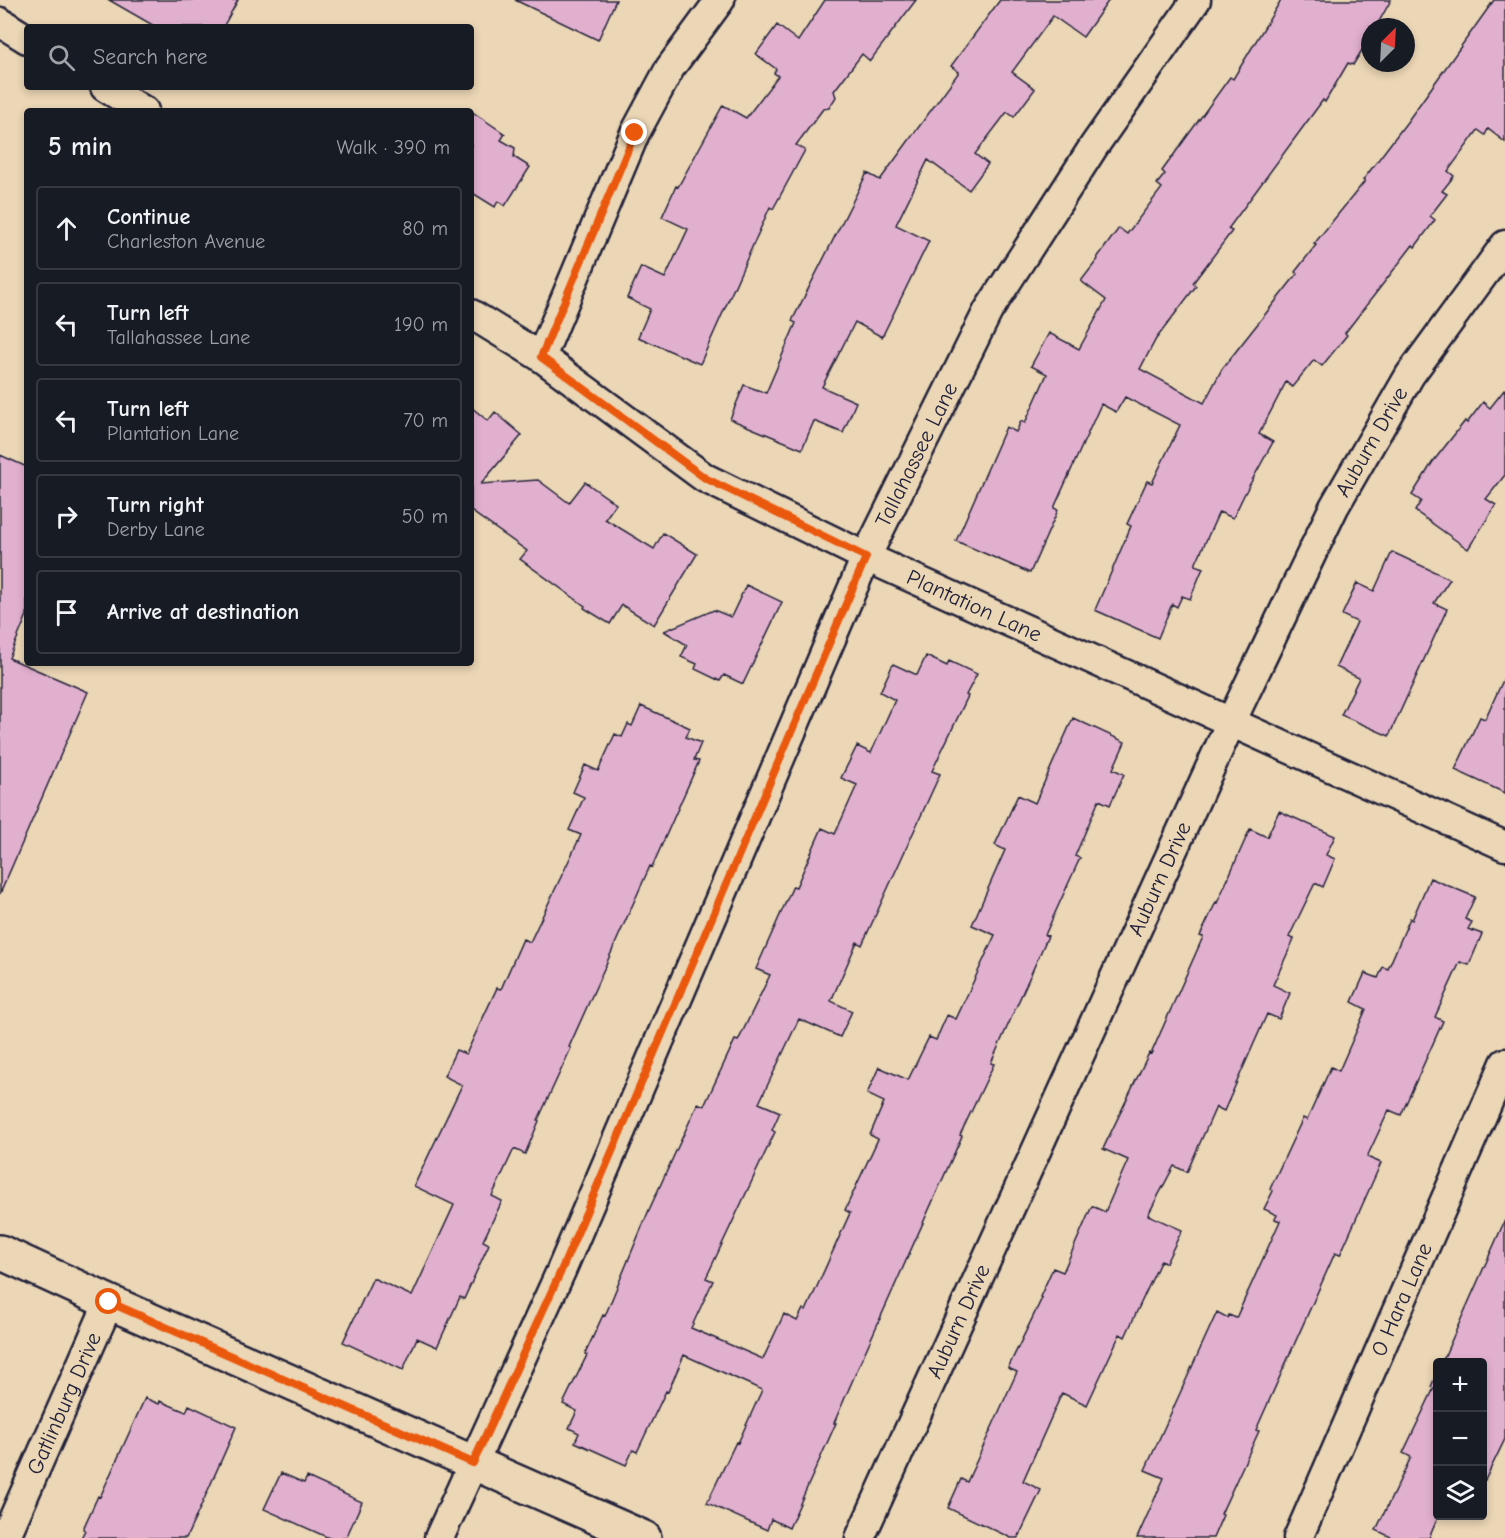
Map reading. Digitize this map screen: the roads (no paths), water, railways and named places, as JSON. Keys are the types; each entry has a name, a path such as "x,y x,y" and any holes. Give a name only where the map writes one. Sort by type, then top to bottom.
{"street":[{"path":"541,357 635,133 670,68 720,0"},
{"name":"Tallahassee Lane","path":"439,1538 561,1271 866,557 988,311 1094,146 1196,0"},
{"path":"0,22 24,37"},
{"path":"110,90 139,108"},
{"name":"Auburn Drive","path":"861,1538 1231,722 1334,507 1410,375 1505,245"},
{"name":"Plantation Lane","path":"474,316 541,357 705,478 866,557 1505,846"},
{"name":"O Hara Lane","path":"1298,1538 1505,1063"},
{"path":"0,1252 644,1538"},
{"name":"Gatlinburg Drive","path":"5,1538 109,1302"}]}
